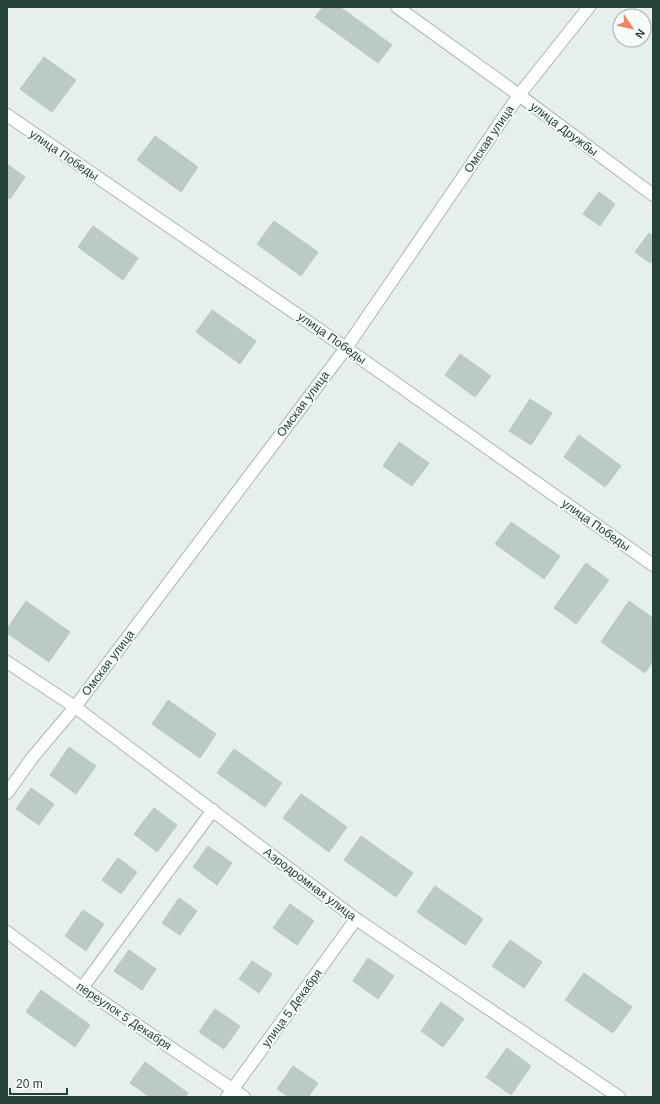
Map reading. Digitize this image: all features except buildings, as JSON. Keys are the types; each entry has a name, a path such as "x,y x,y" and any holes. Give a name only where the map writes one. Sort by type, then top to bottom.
{"street":[{"name":"улица Дружбы","path":"397,7 653,196"},
{"name":"Омская улица","path":"7,794 32,758 75,707 346,348 519,96 589,7"},
{"name":"улица Победы","path":"7,115 346,348 653,565"},
{"name":"Аэродромная улица","path":"7,662 75,707 356,919 619,1097"},
{"path":"82,988 213,810"},
{"name":"улица 5 Декабря","path":"230,1093 356,919"},
{"name":"переулок 5 Декабря","path":"7,932 82,988 230,1093 244,1097"}]}
